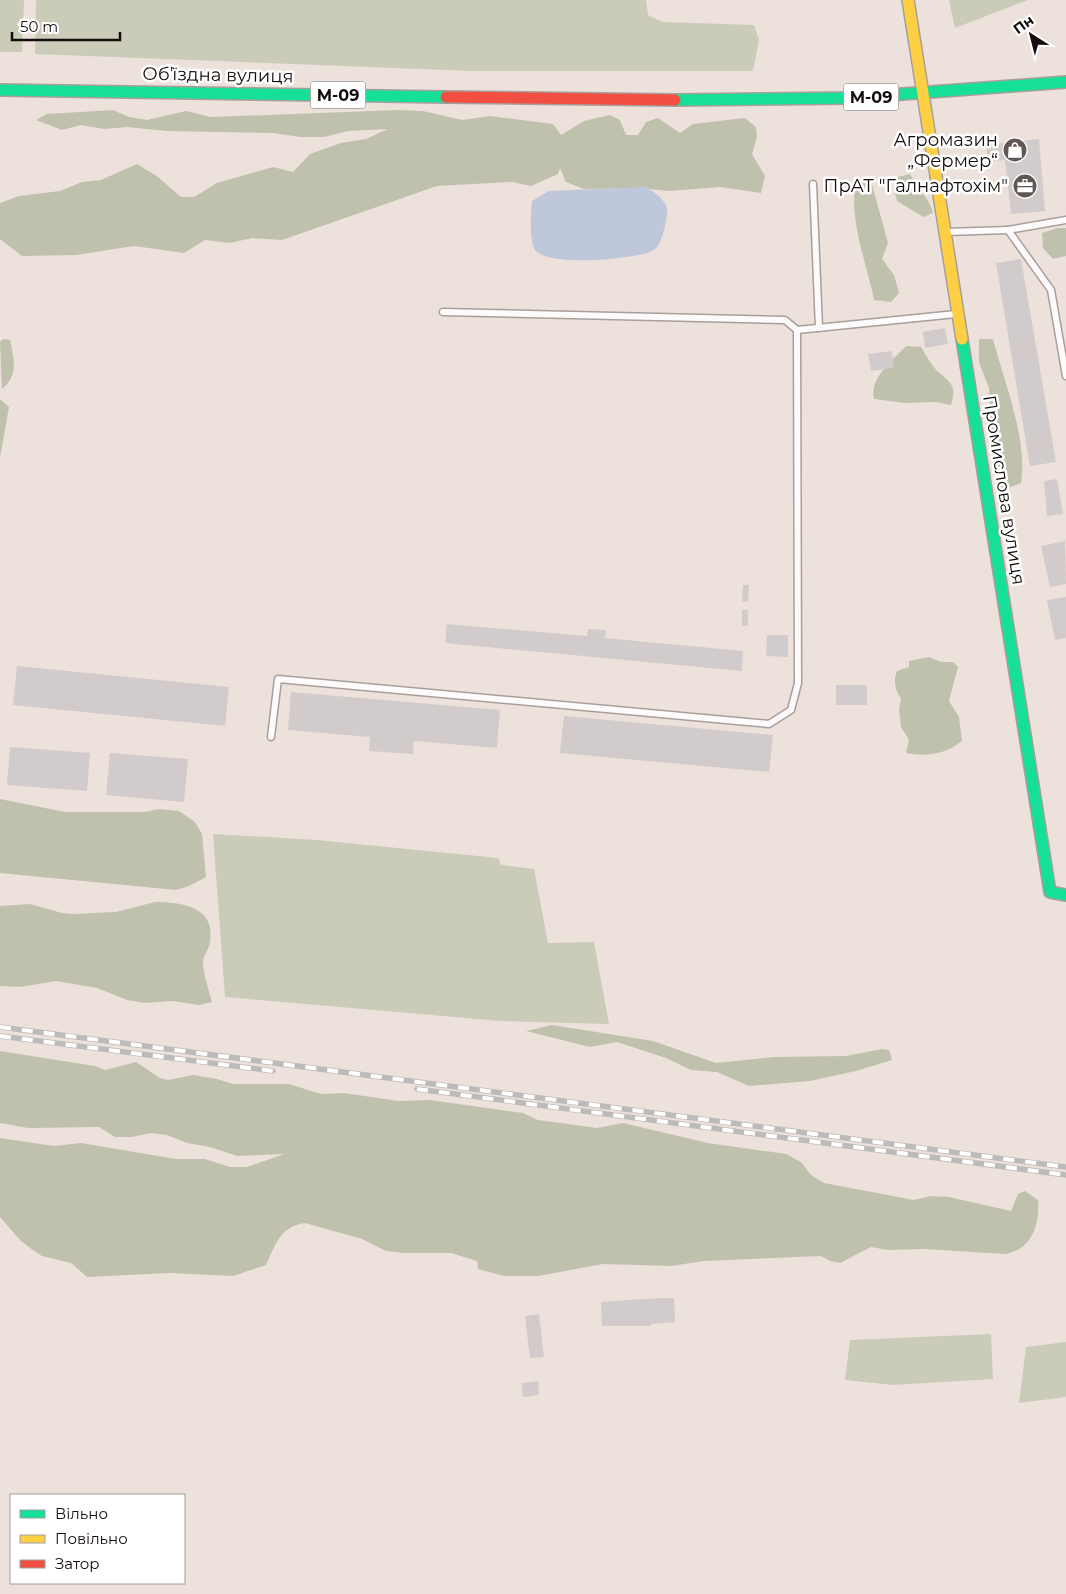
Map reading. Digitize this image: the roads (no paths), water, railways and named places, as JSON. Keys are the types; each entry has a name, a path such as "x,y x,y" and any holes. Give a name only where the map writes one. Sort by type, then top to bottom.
{"main road":[{"name":"Промислова вулиця","path":"908,0 925,94 1050,892 1066,895"},
{"name":"М-09","path":"925,94 1066,82"},
{"name":"Обʼїздна вулиця","path":"0,90 676,100 849,98 925,94"}],"lane":[{"path":"813,184 819,328"},
{"path":"946,232 1008,230 1066,220"},
{"path":"1008,230 1051,290 1066,376"},
{"path":"443,312 785,320 797,330 959,314"},
{"path":"271,737 278,679 770,724 791,710 798,683 797,330"}],"water":[{"path":"646,187 661,198 667,208 662,237 654,250 630,257 573,260 556,259 535,250 531,233 532,201 549,191"}],"railway":[{"path":"0,1027 1066,1167"},
{"path":"0,1036 273,1071"},
{"path":"417,1089 1066,1175"}],"place":[{"name":"Агромазин „Фермер“","path":"1015,150"},
{"name":"ПрАТ \"Галнафтохім\"","path":"1025,186"}]}
